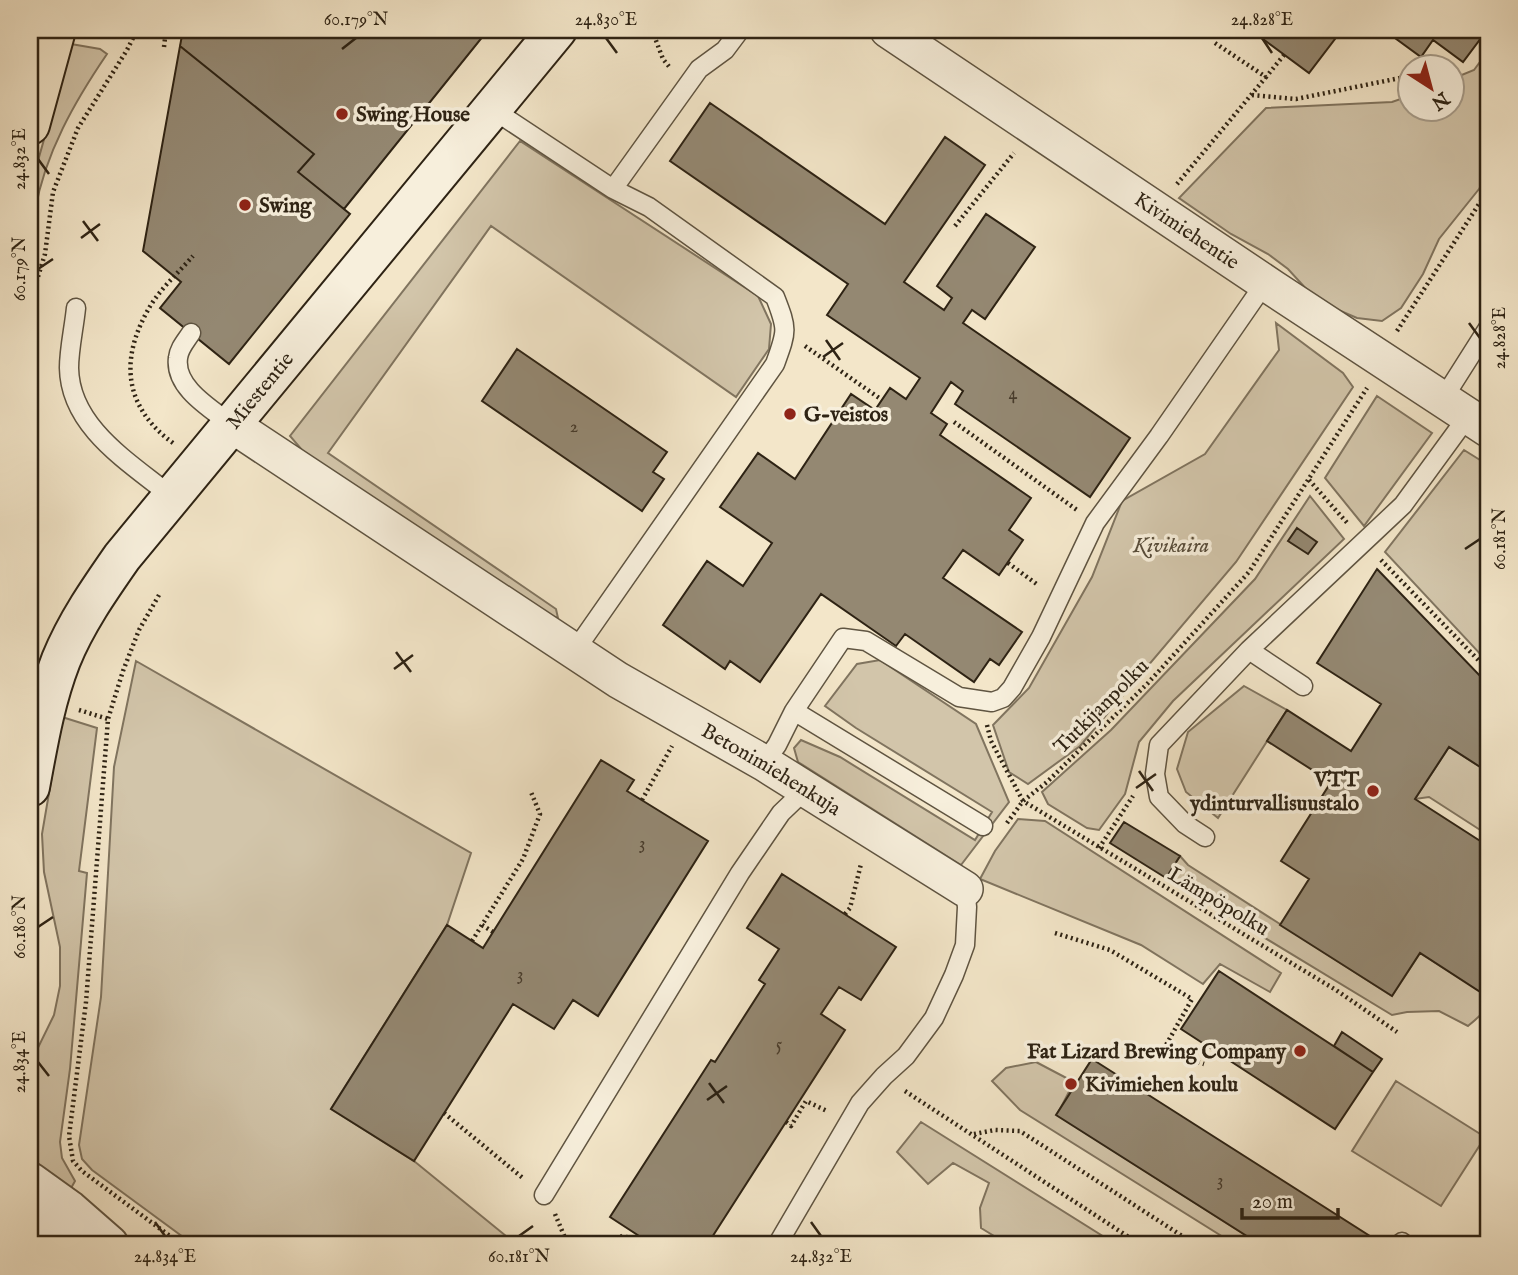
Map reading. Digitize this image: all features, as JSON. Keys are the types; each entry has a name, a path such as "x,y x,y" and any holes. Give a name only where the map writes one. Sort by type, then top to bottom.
{"main road":[{"path":"30,125 56,30"},
{"name":"Miestentie","path":"30,787 48,699 61,659 83,614 122,557 172,497 222,417 492,109 557,30"},
{"path":"30,1182 69,1210 109,1245"},
{"path":"30,1218 48,1239 59,1245"}],"street":[{"name":"Kivimiehentie","path":"888,30 1466,415"},
{"name":"Betonimiehenkuja","path":"222,417 574,652 764,763 965,890"}],"lane":[{"path":"613,189 699,69 726,50 740,30"},
{"path":"492,109 613,189 649,207 775,297 786,333 775,364 574,652"},
{"path":"764,763 777,745 794,711 843,638 866,641 959,697 983,702 1003,698 1012,688 1059,600 1095,523 1265,283"},
{"path":"76,308 69,369 74,397 86,420 102,440 172,497"},
{"path":"1205,837 1185,824 1159,797 1155,774 1159,745 1250,650 1403,505 1466,415 1488,328"},
{"path":"191,333 178,357 178,373 187,386 222,417"},
{"path":"1250,650 1303,685"},
{"path":"794,711 992,830"},
{"path":"544,1195 740,873 780,813 806,790"},
{"name":"Betonimiehenkuja","path":"777,1245 860,1103 906,1056 934,1018 965,945 965,890"}],"path":[{"path":"30,303 45,254 53,192 78,128 127,51 137,30"},
{"path":"164,47 166,30"},
{"path":"652,30 663,60 686,88"},
{"path":"1215,43 1266,77"},
{"path":"1156,208 1284,55"},
{"path":"1252,95 1296,99 1396,79"},
{"path":"955,226 1021,144"},
{"name":"Tutkijanpolku","path":"992,830 1047,782 1148,683 1249,572 1359,403 1381,357 1488,190"},
{"path":"193,256 148,308 134,340 130,372 134,397 146,419 181,449 222,417"},
{"path":"786,333 882,400"},
{"path":"954,422 1095,523"},
{"path":"1309,480 1365,543 1488,670"},
{"path":"30,517 30,531"},
{"path":"1008,563 1059,600"},
{"path":"159,595 139,630 108,719 86,1002 69,1136 73,1161 82,1171 182,1245"},
{"path":"983,702 990,740 1023,801"},
{"path":"642,800 673,744 691,720"},
{"path":"1098,848 1157,761"},
{"path":"472,941 523,859 540,814 531,792"},
{"name":"Lämpöpolku","path":"1023,801 1336,990 1397,1032"},
{"path":"845,914 850,908 861,864"},
{"path":"482,925 493,932"},
{"path":"1055,933 1110,950 1192,999 1166,1045 1204,1064"},
{"path":"884,1076 1141,1245"},
{"path":"786,1122 791,1126 806,1101 828,1111"},
{"path":"821,1122 835,1101"},
{"path":"444,1113 544,1195 568,1243 579,1245"},
{"path":"973,1134 995,1129 1020,1131 1196,1245"},
{"path":"614,1245 623,1235 641,1245"}],"green space":[{"path":"71,44 100,49 107,54 73,109 54,148 35,211 38,216 30,256 30,189"},
{"path":"1488,51 1488,175 1439,239 1423,274 1401,308 1382,321 1357,318 1336,309 1309,292 1288,269 1268,254 1231,234 1179,198 1266,108 1396,101 1396,122 1466,122 1466,73 1474,70"},
{"path":"520,141 758,296 771,324 769,349 736,397 491,226 328,453 556,609 558,618 547,615 314,464 290,436"},
{"name":"Kivikaira","path":"1276,323 1343,373 1353,387 1236,562 1080,746 1028,784 1009,772 993,725 1029,688 1092,577 1122,501 1205,454 1279,350"},
{"path":"1377,396 1432,433 1364,526 1325,478"},
{"path":"1464,450 1488,465 1488,658 1482,656 1385,552"},
{"path":"1310,496 1344,539 1173,701 1139,742 1125,794 1099,830 1087,828 1048,804 1042,792 1111,730 1255,579"},
{"path":"880,660 976,724 1009,802 961,865 798,762 794,748 801,740 840,757 975,840 992,812 825,706 857,664"},
{"path":"136,661 471,853 447,925 331,1109 414,1161 517,1245 194,1245 92,1170 82,1159 79,1145 101,997 114,767"},
{"path":"1244,686 1287,710 1218,818 1186,792 1177,769 1188,732"},
{"path":"62,717 97,728 79,871 87,873 70,1069 60,1142 62,1158 75,1181 70,1190 30,1160 30,1064 54,1015 60,986 60,947 44,872 42,834"},
{"path":"1449,747 1488,772 1488,835 1429,797 1415,799"},
{"path":"1018,819 1045,821 1281,973 1270,992 1220,964 1203,984 1141,945 980,879 995,851"},
{"path":"1180,856 1188,865 1392,996 1420,953 1488,996 1485,1009 1468,1026 1439,1011 1392,1015 1166,878"},
{"path":"1036,1062 1074,1082 1057,1115 1261,1245 1236,1245 1020,1110 992,1081 1006,1068"},
{"path":"1396,1081 1485,1137 1441,1206 1352,1151"},
{"path":"921,1122 1117,1245 1004,1242 981,1228 980,1208 989,1183 953,1163 928,1184 897,1152"}],"building":[{"name":"Swing House","path":"183,30 488,30 344,209 298,172 314,154 180,46"},
{"path":"1384,30 1487,30 1466,58 1466,52 1449,52 1433,40 1425,52 1414,52"},
{"path":"1252,31 1341,31 1309,73"},
{"name":"Swing","path":"180,46 314,154 298,172 350,214 229,364 160,308 181,282 143,251"},
{"path":"710,103 885,224 945,137 985,165 904,282 944,310 952,298 937,286 986,214 1035,247 985,319 972,310 963,323 1130,438 1090,497 955,404 963,391 951,382 931,413 947,424 940,435 1031,498 1009,530 1023,540 999,575 963,550 943,578 1022,632 999,665 990,659 974,682 905,634 896,646 821,594 760,682 730,661 725,669 663,625 707,561 743,586 772,543 720,507 758,453 795,479 851,394 875,410 890,388 906,399 920,378 827,315 848,284 670,161"},
{"path":"517,349 667,452 653,472 664,479 642,511 482,401"},
{"path":"1297,528 1317,542 1308,554 1288,541"},
{"name":"VTT ydinturvallisuustalo","path":"1377,569 1482,678 1488,681 1488,772 1449,747 1415,799 1488,846 1488,990 1485,995 1420,953 1392,996 1280,925 1309,879 1281,861 1331,782 1267,741 1287,710 1351,751 1381,704 1317,663"},
{"path":"601,760 634,780 627,791 708,841 598,1016 573,1000 554,1029 513,1004 414,1161 331,1109 447,925 483,948"},
{"path":"1124,822 1180,856 1166,878 1110,843"},
{"path":"782,874 896,947 861,1000 839,987 821,1014 845,1030 707,1245 653,1245 610,1217 711,1060 715,1062 765,984 759,980 779,949 747,928"},
{"path":"1219,971 1373,1072 1335,1129 1181,1029"},
{"path":"1342,1032 1382,1059 1373,1072 1334,1046"},
{"path":"1092,1059 1384,1245 1261,1245 1056,1115"}],"place":[{"name":"Swing House","path":"342,114"},
{"name":"Swing","path":"245,205"},
{"name":"G-veistos","path":"790,414"},
{"name":"VTT ydinturvallisuustalo","path":"1373,791"},
{"name":"Fat Lizard Brewing Company","path":"1300,1051"},
{"name":"Kivimiehen koulu","path":"1071,1084"}]}
